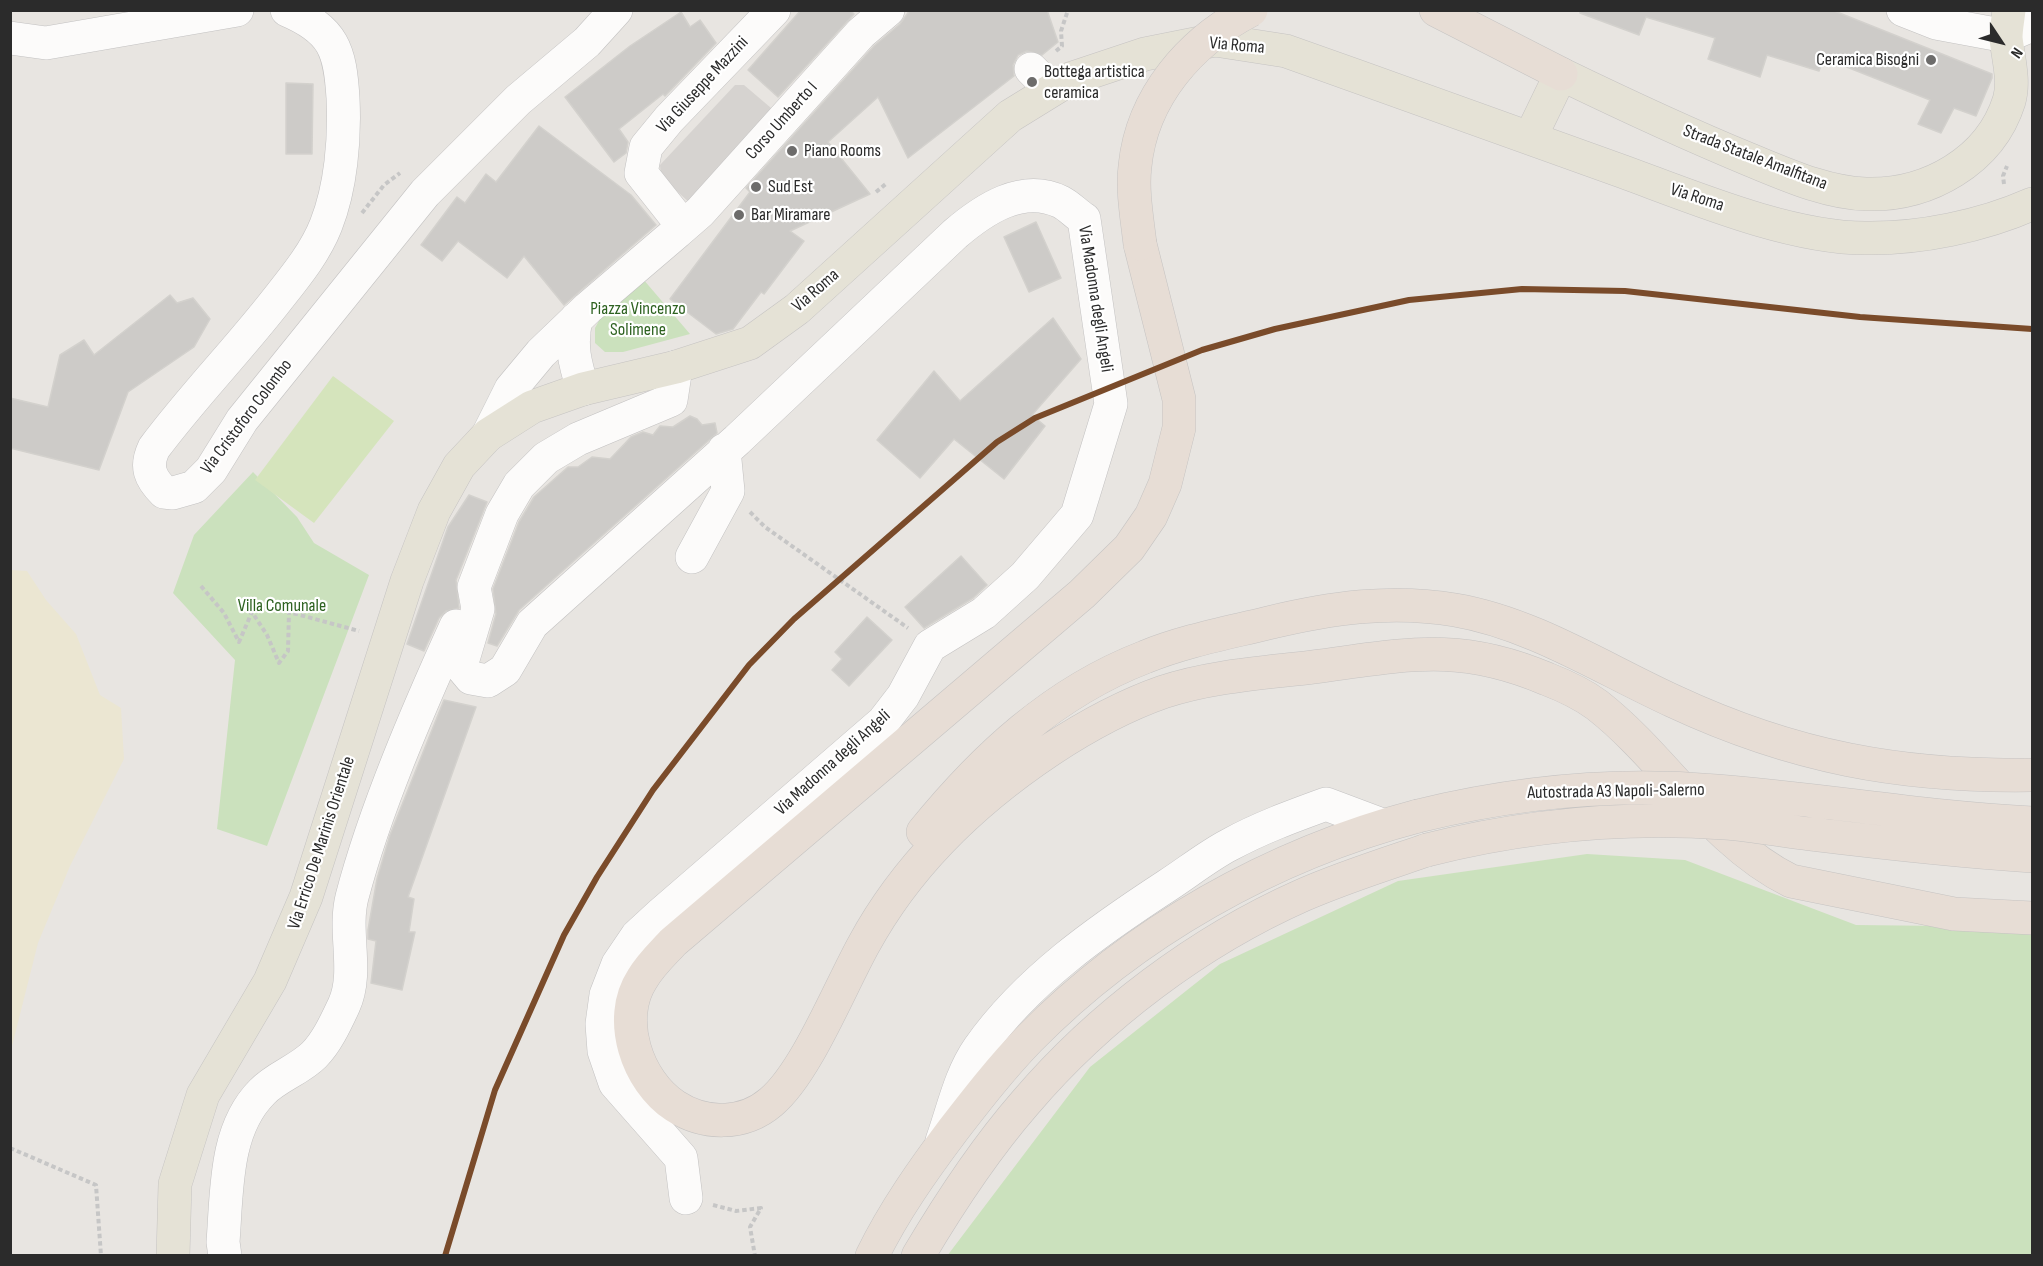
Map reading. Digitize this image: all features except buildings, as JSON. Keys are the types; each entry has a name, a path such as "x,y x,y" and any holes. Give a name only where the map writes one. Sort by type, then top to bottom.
{"highway":[{"path":"1251,10 1211,35 1176,68 1155,100 1141,135 1135,165 1134,192 1140,244 1179,399 1179,428 1175,447 1165,484 1151,516 1129,548 1082,594 858,782 673,942 658,959 640,981 632,1006 632,1032 638,1062 652,1086 673,1105 698,1118 720,1121 759,1111 785,1088 801,1063 866,939 904,882 938,842 1007,780 1052,748 1106,716 1165,692 1218,680 1418,653 1452,653 1494,659 1573,689 1614,719 1746,854 1769,870 1791,881 1954,914 2032,918"},
{"path":"1436,10 1561,74"},
{"path":"866,939 887,878 905,853 999,747 1047,709 1096,680 1145,656 1223,633 1322,610 1399,605 1455,610 1522,629 1676,703 1750,734 1796,749 1928,773 2032,775"},
{"name":"Autostrada A3 Napoli-Salerno","path":"872,1256 908,1193 987,1086 1029,1039 1072,999 1168,927 1267,870 1382,825 1521,794 1577,789 1714,790 1981,820 2032,823"},
{"name":"Autostrada A3 Napoli-Salerno","path":"918,1256 956,1194 1017,1112 1065,1059 1107,1021 1204,949 1254,920 1311,892 1427,850 1490,834 1556,825 1687,822 1726,823 1920,846 2032,856"}],"main road":[{"name":"Strada Statale Amalfitana","path":"1561,74 1782,173 1838,190 1866,194 1929,183 1963,166 1983,148 2004,113 2010,98 2010,66 2016,24"},
{"name":"Via Roma","path":"488,435 532,407 583,389 676,367 750,343 798,309 1010,116 1041,79 1070,79 1145,54 1215,40 1286,51 1699,199 1780,224 1864,238 1928,234 2009,214 2032,204"},
{"path":"1530,138 1561,74"},
{"name":"Via Errico De Marinis Orientale","path":"173,1256 175,1184 189,1132 203,1095 270,981 289,943 306,897 407,581 434,511 459,466 488,435"}],"street":[{"path":"10,38 46,43 237,10"},
{"name":"Via Cristoforo Colombo","path":"287,10 304,18 324,32 339,56 343,107 335,194 326,226 296,276 154,448 149,459 150,475 164,492 173,494 194,487 211,470 242,420 425,193 518,100 587,42 616,10"},
{"name":"Via Giuseppe Mazzini","path":"677,232 679,221 641,173 646,147 669,119 774,10"},
{"name":"Corso Umberto I","path":"677,232 700,212 861,33 888,10"},
{"path":"1904,10 1936,23 2016,24"},
{"name":"Via Madonna degli Angeli","path":"474,587 478,609 461,666 471,678 488,681 505,670 532,624 724,450 955,234 987,209 1006,200 1043,196 1061,203 1083,219 1111,404 1077,515 1025,576 984,613 930,646 903,696 883,722 662,913 637,936 618,964 606,995 602,1024 609,1070 635,1108 681,1158 686,1198"},
{"path":"488,435 520,378 576,319 677,232"},
{"path":"576,319 572,338 572,355 583,389"},
{"name":"Via Madonna degli Angeli","path":"225,1256 224,1242 231,1157 240,1122 262,1092 313,1056 326,1041 345,1003 351,972 348,947 351,900 364,859 434,673 474,587 502,514 519,485 546,458 578,439 671,400 676,367"},
{"path":"692,557 728,491 724,450"}],"path":[{"path":"728,491 765,527 919,634 930,646"},
{"path":"201,586 224,613 239,642 252,612 267,635 279,663 288,651 289,612 389,640"},
{"path":"10,1148 96,1185 101,1256"},
{"path":"686,1198 736,1211 761,1208 750,1227 755,1256"}],"green space":[{"name":"Piazza Vincenzo Solimene","path":"643,279 690,334 623,352 605,352 595,343 595,328 601,317"},
{"path":"333,376 394,421 314,523 255,480"},
{"name":"Villa Comunale","path":"253,472 297,517 314,543 369,575 267,846 217,829 235,660 173,593 194,535"},
{"path":"1587,854 1685,860 1856,925 2032,927 2032,1255 947,1256 1090,1067 1220,964 1398,881"}],"sand":[{"path":"11,570 27,571 46,600 76,634 100,695 121,708 124,759 70,866 38,943 11,1050"}],"shaded area":[{"path":"735,85 744,85 784,119 700,212 661,177 660,165"}],"transit line":[{"path":"445,1256 495,1090 564,935 597,877 653,790 749,665 794,619 997,442 1035,418 1202,350 1275,329 1409,300 1522,289 1625,291 1860,317 2032,329"}],"place":[{"name":"Ceramica Bisogni","path":"1931,60"},
{"name":"Bottega artistica ceramica","path":"1032,82"},
{"name":"Piano Rooms","path":"792,151"},
{"name":"Sud Est","path":"756,187"},
{"name":"Bar Miramare","path":"739,215"}]}
